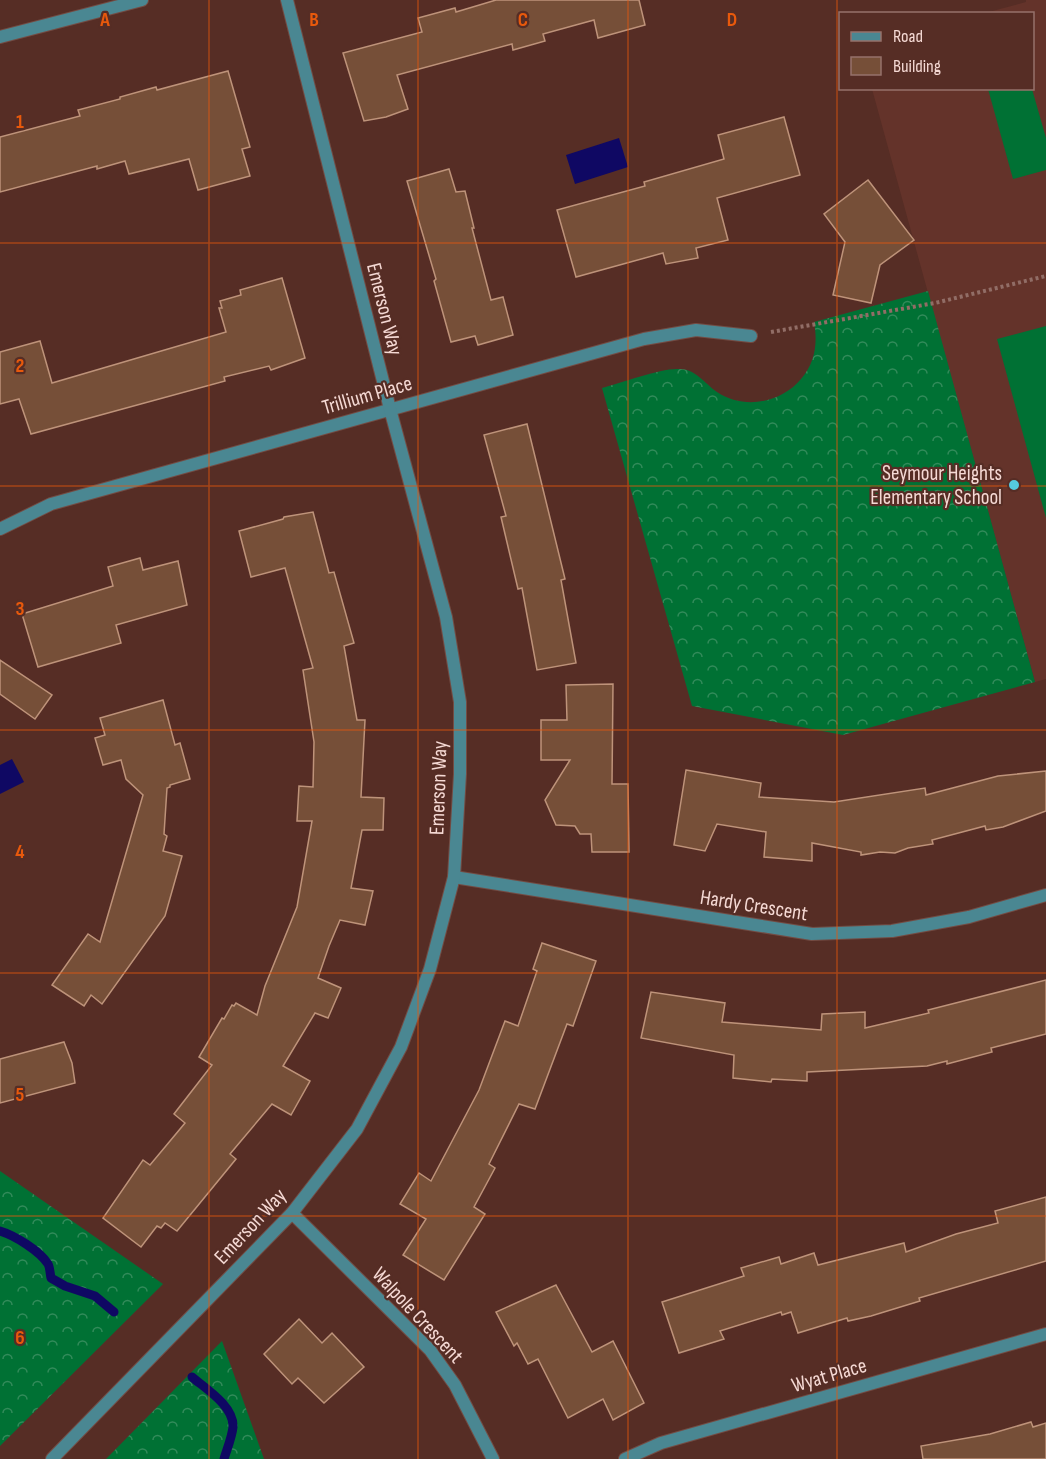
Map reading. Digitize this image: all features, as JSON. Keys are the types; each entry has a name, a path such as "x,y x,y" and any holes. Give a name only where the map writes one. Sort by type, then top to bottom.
{"street":[{"path":"0,37 142,0"},
{"name":"Emerson Way","path":"52,1459 292,1213 357,1129 401,1047 430,969 454,877 460,774 460,702 446,617 390,409 287,0"},
{"name":"Trillium Place","path":"0,529 51,504 644,339 696,330 751,336"},
{"name":"Hardy Crescent","path":"454,877 812,934 892,931 969,916 1046,895"},
{"name":"Walpole Crescent","path":"292,1213 430,1350 455,1385 493,1459"},
{"name":"Wyat Place","path":"625,1459 662,1443 1046,1334"}],"path":[{"path":"751,336 935,303 1046,276"}],"shaded area":[{"name":"Seymour Heights Elementary School","path":"1026,0 1046,0 1046,679 1035,682 872,90 1034,90 1034,12 989,12 1026,2"},
{"path":"619,138 628,167 575,184 566,155"},
{"path":"12,759 24,782 0,794 0,765"}],"green space":[{"path":"988,90 1032,90 1046,138 1046,170 1013,179"},
{"path":"928,291 1035,682 843,735 692,706 602,388 652,373 679,369 690,371 728,398 750,402 773,398 793,387 810,366 816,338 814,322"},
{"path":"1046,326 1046,518 997,339"},
{"path":"0,1171 163,1284 0,1446"},
{"path":"222,1341 264,1459 106,1459"}],"building":[{"path":"496,0 639,0 645,25 598,38 594,20 543,34 545,41 513,50 512,44 397,75 408,109 386,117 364,121 343,53 422,32 418,18 455,8 456,12"},
{"path":"228,71 250,147 242,149 250,176 198,190 189,159 129,174 125,161 97,169 97,166 0,192 0,137 80,116 78,110 120,99 120,97 156,87 157,90"},
{"path":"784,117 800,175 717,198 728,240 696,248 698,258 666,264 663,253 576,277 557,210 645,186 644,182 724,159 718,135"},
{"path":"449,169 456,192 465,191 491,300 503,297 513,335 478,345 475,336 451,342 434,281 436,279 407,181"},
{"path":"868,180 914,240 880,265 871,303 833,295 845,242 824,214"},
{"path":"282,278 305,358 271,370 269,366 224,377 225,381 31,434 19,399 0,404 0,352 40,341 52,383 226,332 219,308 222,308 220,301 241,295 240,290"},
{"path":"527,424 565,579 561,580 576,663 537,670 522,588 518,589 501,517 506,516 484,435"},
{"path":"313,512 329,573 334,572 354,643 344,646 357,720 365,720 361,797 384,798 383,830 362,830 351,888 373,891 365,925 340,920 329,946 318,978 341,988 328,1018 315,1013 283,1066 310,1081 291,1115 272,1104 230,1154 236,1159 177,1231 165,1223 161,1228 157,1226 141,1247 103,1218 143,1160 150,1165 185,1123 174,1114 212,1065 199,1057 222,1018 224,1019 232,1005 236,1003 257,1015 265,986 297,907 312,821 297,821 299,786 313,787 314,742 303,670 313,668 285,568 251,577 239,531 284,517"},
{"path":"140,558 143,570 178,561 187,605 116,625 121,643 38,667 22,614 113,586 108,567"},
{"path":"0,660 52,695 35,719 0,694"},
{"path":"613,684 612,784 628,784 629,852 592,852 591,834 580,834 575,826 556,825 545,800 570,760 541,760 541,720 567,720 566,685"},
{"path":"163,700 175,745 180,743 190,779 167,788 164,834 167,836 163,851 182,856 165,916 102,1004 91,995 84,1006 52,985 88,934 100,942 143,795 126,779 121,760 103,765 95,738 105,735 100,718"},
{"path":"686,770 761,783 759,797 834,802 925,788 926,795 998,776 1046,771 1046,811 1003,827 986,830 985,826 932,840 933,844 908,848 895,853 880,852 861,855 861,852 812,843 812,861 764,857 766,832 717,824 705,851 674,845"},
{"path":"542,943 596,961 573,1026 567,1024 535,1109 519,1104 489,1164 495,1168 474,1207 485,1214 444,1280 403,1255 426,1219 400,1204 419,1173 431,1181 479,1090 505,1021 518,1026 537,971 533,969"},
{"path":"1046,980 1046,1034 991,1048 992,1052 947,1064 947,1061 927,1066 807,1072 807,1081 772,1079 771,1082 733,1078 734,1055 641,1038 651,992 725,1003 722,1022 821,1030 822,1014 865,1012 865,1028 929,1013 928,1010"},
{"path":"64,1042 72,1063 75,1083 0,1103 0,1059"},
{"path":"1046,1197 1046,1261 919,1298 920,1301 871,1316 848,1321 847,1318 798,1333 791,1312 782,1315 781,1312 720,1331 724,1339 679,1353 662,1302 744,1276 741,1268 779,1257 781,1264 814,1253 818,1265 904,1243 906,1252 956,1234 998,1223 995,1211"},
{"path":"556,1285 592,1352 613,1341 644,1403 613,1420 603,1399 568,1418 538,1359 528,1364 517,1343 514,1346 496,1312"},
{"path":"299,1319 322,1343 332,1333 364,1367 324,1403 298,1378 292,1384 264,1354"},
{"path":"1031,1422 1033,1427 1046,1423 1046,1459 923,1459 921,1446 990,1434"}],"waterway":[{"path":"0,1231 19,1240 39,1254 49,1265 51,1278 65,1286 95,1296 114,1312"},
{"path":"192,1377 224,1405 232,1419 233,1427 224,1459"}],"place":[{"name":"Seymour Heights Elementary School","path":"1014,485"}]}
